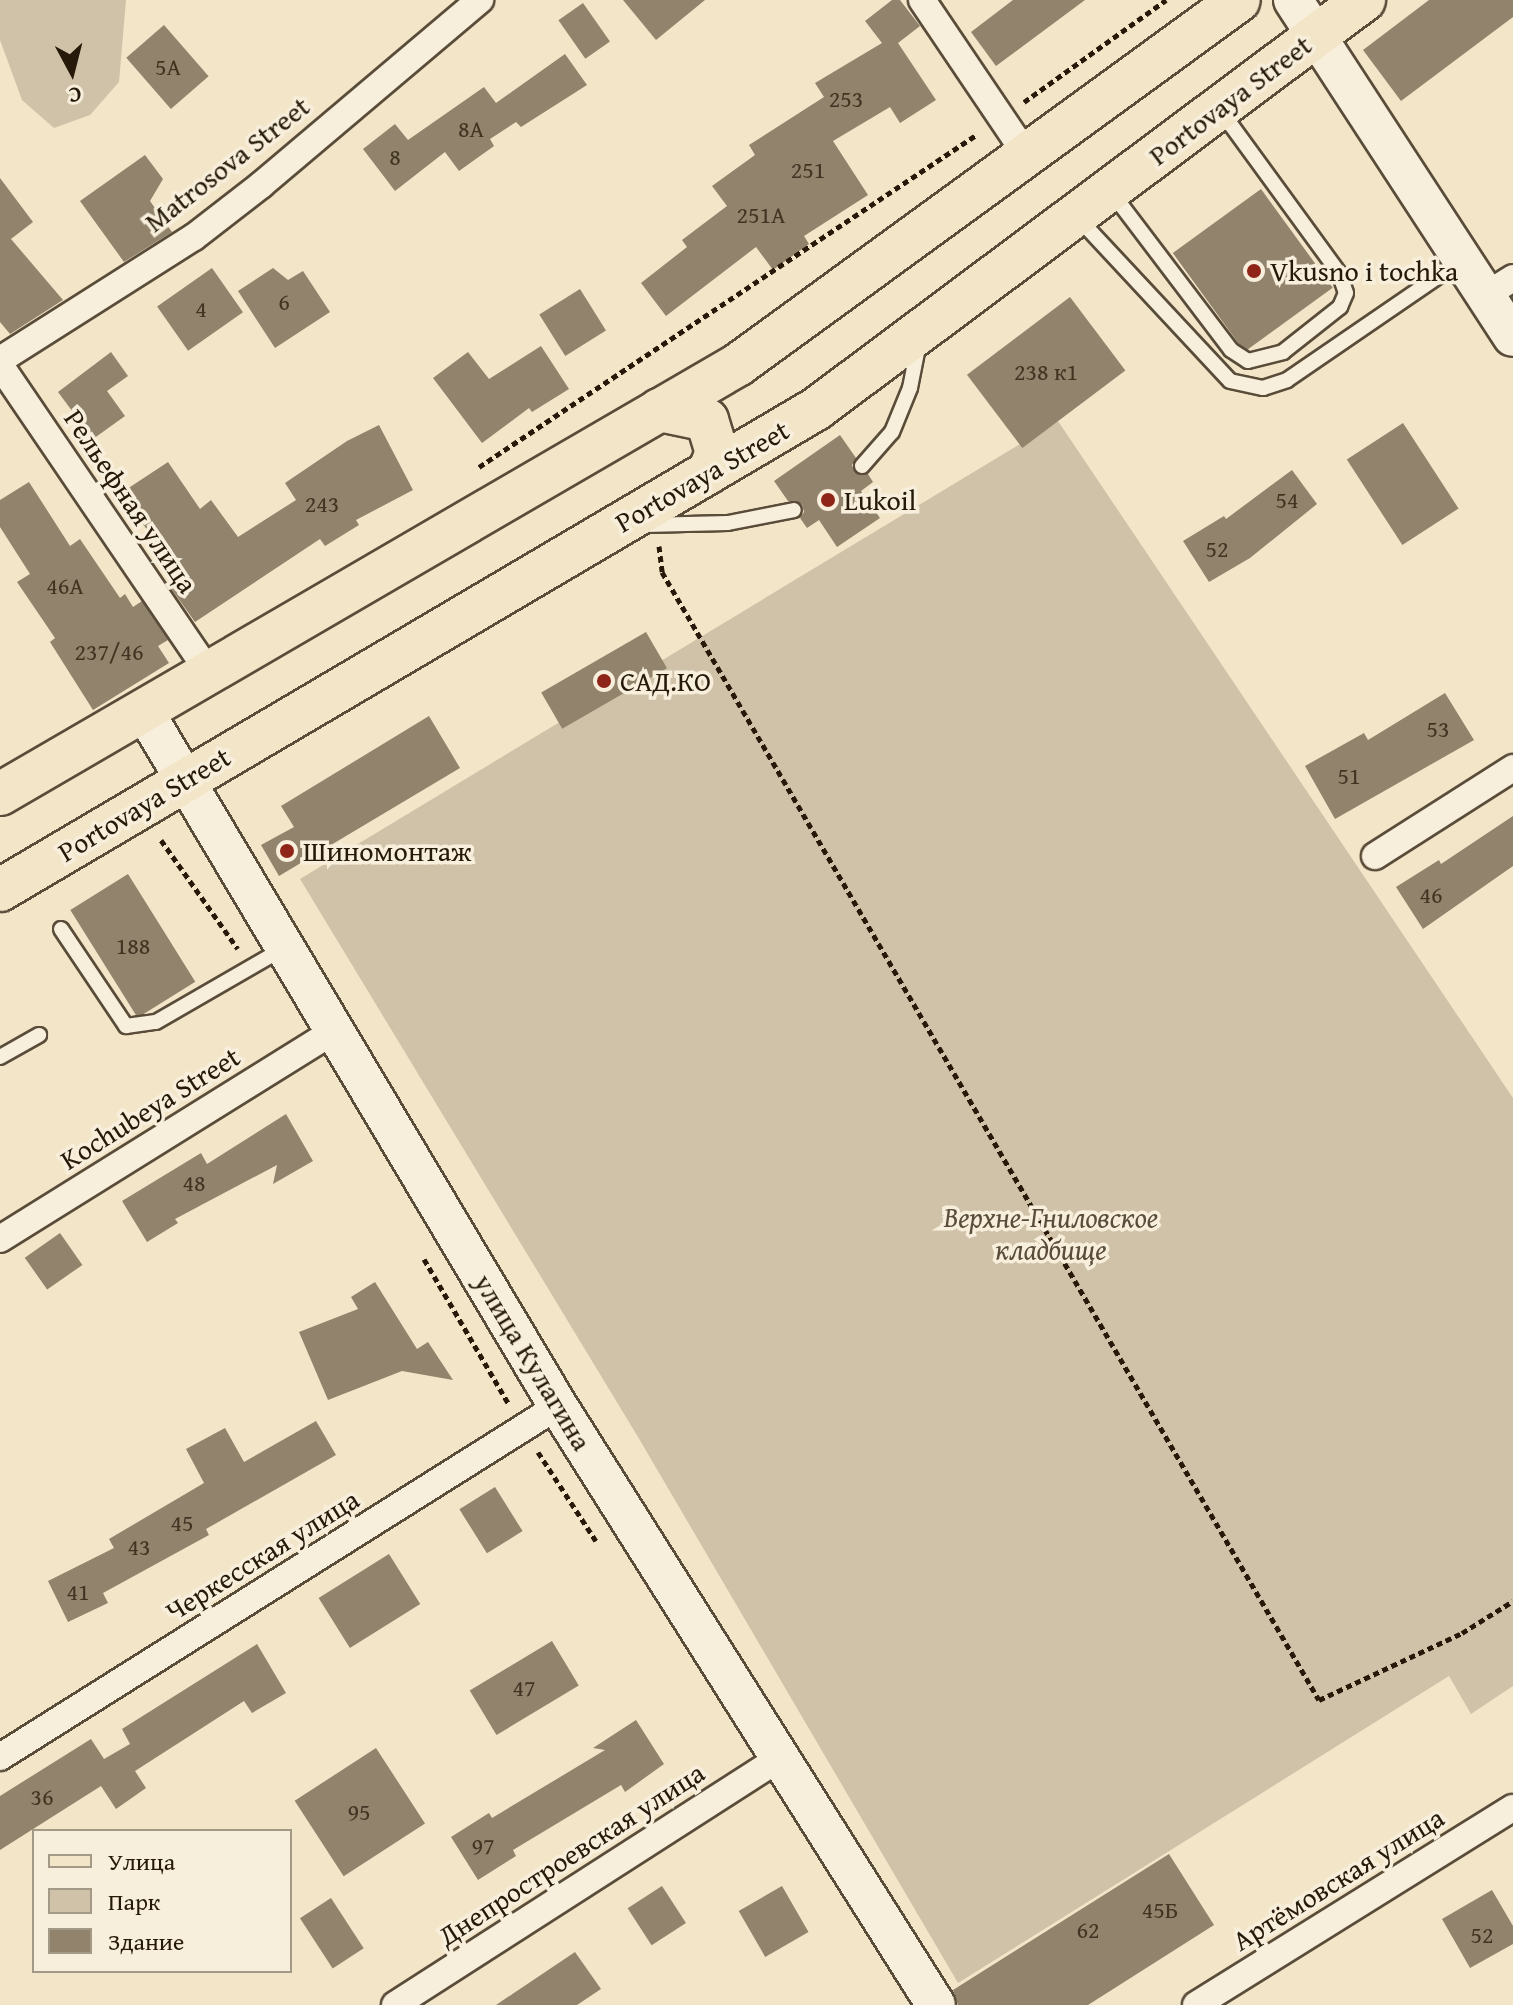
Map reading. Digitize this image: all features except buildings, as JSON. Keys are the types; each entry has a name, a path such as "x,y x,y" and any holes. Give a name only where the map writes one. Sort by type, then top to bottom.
{"main road":[{"path":"0,794 739,364 1239,0"},
{"name":"Portovaya Street","path":"0,890 183,781 636,526 709,472 816,409 1364,0"},
{"path":"659,410 707,420 717,452 709,472"}],"street":[{"name":"Matrosova Street","path":"0,362 194,237 261,185 480,0"},
{"path":"922,0 1026,154"},
{"path":"1293,0 1319,34 1464,259 1500,287 1513,337"},
{"name":"Рельефная улица","path":"0,362 209,672"},
{"name":"улица Кулагина","path":"144,711 558,1406 936,2005"},
{"path":"1375,856 1513,768"},
{"name":"Kochubeya Street","path":"0,1239 334,1031"},
{"name":"Черкесская улица","path":"0,1757 558,1406"},
{"name":"Днепростроевская улица","path":"395,2005 781,1757"},
{"name":"Артёмовская улица","path":"1196,2005 1513,1808"}],"lane":[{"path":"1109,190 1231,350 1248,361 1283,352 1340,307 1346,293 1339,273 1219,108"},
{"path":"1075,216 1230,381 1263,388 1287,380 1464,259"},
{"path":"862,466 892,432 910,388 922,330"},
{"path":"636,526 728,523 794,510"},
{"path":"61,929 126,1026 156,1022 284,948"},
{"path":"0,1057 39,1035"}],"path":[{"path":"475,470 1002,118 1166,0"},
{"path":"636,526 1319,1700 1462,1633 1513,1601"},
{"path":"140,806 250,967"},
{"path":"421,1253 523,1429 601,1549"}],"green space":[{"path":"0,0 126,0 119,82 90,115 54,128 22,100 0,40"},
{"name":"Верхне-Гниловское кладбище","path":"1058,421 1513,1098 1513,1686 1471,1714 1449,1676 958,1983 638,1437 300,879"}],"place":[{"name":"Vkusno i tochka","path":"1254,271"},
{"name":"Lukoil","path":"828,500"},
{"name":"САД.КО","path":"604,681"},
{"name":"Шиномонтаж","path":"287,851"}]}
